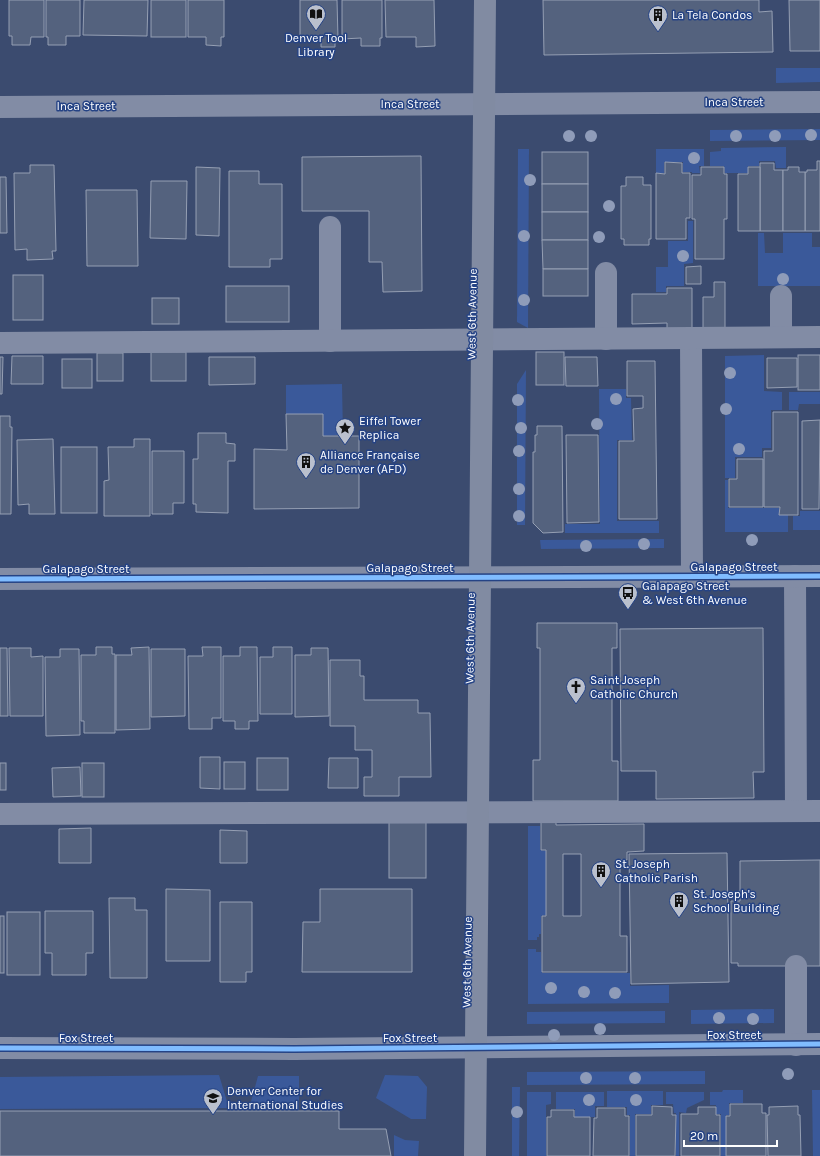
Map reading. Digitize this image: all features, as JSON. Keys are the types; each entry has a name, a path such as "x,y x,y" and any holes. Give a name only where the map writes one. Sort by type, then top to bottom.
{"main road":[{"name":"West 6th Avenue","path":"475,1156 485,0"}],"street":[{"name":"Inca Street","path":"0,107 820,102"},
{"path":"330,227 330,341"},
{"path":"606,273 606,339"},
{"path":"781,296 781,338"},
{"path":"0,343 820,337"},
{"path":"690,338 692,577"},
{"path":"795,576 796,811"},
{"name":"Galapago Street","path":"0,579 820,576"},
{"path":"0,814 820,811"},
{"path":"796,966 796,1045"},
{"name":"Fox Street","path":"0,1048 476,1047 820,1044"}],"shaded area":[{"path":"776,68 820,68 820,82 776,83"},
{"path":"820,129 820,140 710,141 710,130"},
{"path":"786,147 786,168 776,168 775,161 759,161 759,166 748,166 748,173 725,173 724,166 710,166 710,152 721,151 721,148"},
{"path":"518,149 529,149 528,328 517,322"},
{"path":"656,149 704,149 704,166 699,166 700,173 692,173 683,172 683,162 664,162 664,173 656,173"},
{"path":"688,221 693,221 693,263 684,264 684,286 666,286 666,292 656,292 656,267 668,267 668,241 688,241"},
{"path":"758,233 764,233 765,253 783,253 783,233 812,233 812,247 820,247 820,286 758,286"},
{"path":"764,355 764,391 782,392 782,410 771,410 771,448 762,448 762,457 735,457 735,478 725,478 725,356"},
{"path":"526,370 525,525 517,525 517,384"},
{"path":"342,384 343,435 323,436 323,414 286,414 286,385"},
{"path":"599,389 626,389 626,398 631,398 632,440 617,440 617,521 659,521 659,533 565,533 565,524 600,524"},
{"path":"789,392 820,392 820,404 799,404 798,410 789,410"},
{"path":"725,480 728,480 728,508 779,508 779,515 788,515 788,532 725,532"},
{"path":"800,511 820,511 820,530 793,530 793,516 800,516"},
{"path":"664,539 664,548 541,549 540,540"},
{"path":"528,826 540,826 540,850 546,851 546,915 541,916 541,934 537,937 537,940 528,940"},
{"path":"528,949 536,949 536,952 541,952 542,973 630,973 630,986 669,985 669,1003 528,1004"},
{"path":"774,1009 774,1023 691,1024 691,1010"},
{"path":"665,1011 665,1023 527,1024 527,1012"},
{"path":"705,1071 705,1084 527,1085 527,1072"},
{"path":"219,1075 229,1108 0,1109 0,1077"},
{"path":"385,1075 418,1076 427,1087 426,1119 411,1119 376,1098"},
{"path":"258,1076 299,1076 299,1110 249,1109"},
{"path":"512,1087 520,1087 519,1156 512,1156"},
{"path":"723,1090 743,1090 743,1103 729,1103 729,1115 726,1115 726,1156 721,1156 721,1114 716,1114 716,1105 710,1105 710,1092 722,1092"},
{"path":"812,1090 820,1090 820,1156 813,1156"},
{"path":"607,1091 663,1091 663,1105 651,1105 651,1114 635,1114 635,1156 630,1156 630,1115 627,1115 627,1107 607,1107"},
{"path":"527,1092 551,1092 551,1104 546,1105 546,1156 527,1156"},
{"path":"556,1092 604,1092 604,1106 595,1106 595,1117 575,1117 575,1109 556,1109"},
{"path":"666,1092 704,1092 704,1100 687,1108 686,1113 679,1112 679,1156 676,1156 676,1113 674,1113 673,1104 666,1104"},
{"path":"394,1135 405,1140 419,1141 418,1156 394,1156"}],"building":[{"path":"9,0 44,0 44,37 31,37 30,45 12,45 12,36 9,36"},
{"path":"46,0 80,0 80,36 66,36 66,45 48,45 48,37 46,37"},
{"path":"84,0 148,0 147,36 83,35"},
{"path":"151,0 186,0 186,37 151,37"},
{"path":"188,0 224,0 224,37 221,37 221,46 206,45 206,37 188,37"},
{"path":"300,0 337,0 338,39 335,39 335,47 321,47 321,38 300,38"},
{"path":"342,0 382,0 382,38 380,38 380,46 361,46 361,38 342,39"},
{"path":"385,0 434,0 435,46 416,47 416,37 386,37"},
{"name":"La Tela Condos","path":"543,0 759,0 759,12 772,11 773,52 544,55"},
{"path":"789,0 820,0 820,51 790,51"},
{"path":"542,152 588,152 588,184 542,184"},
{"path":"421,156 422,291 383,292 382,262 369,262 369,211 302,211 302,157"},
{"path":"817,161 820,161 820,231 805,231 805,172 807,172 807,170 817,170"},
{"path":"665,162 682,163 682,173 690,173 690,218 686,218 686,239 656,239 656,173 665,174"},
{"path":"760,163 774,163 774,170 783,170 783,231 760,231"},
{"path":"30,165 54,165 56,251 52,251 53,259 27,260 27,249 15,250 14,173 30,173"},
{"path":"196,167 220,168 219,236 196,235"},
{"path":"701,167 724,167 724,174 727,174 727,219 724,219 724,259 695,259 695,219 692,219 692,175 701,175"},
{"path":"748,167 760,167 760,231 738,231 738,174 748,174"},
{"path":"788,167 799,167 799,172 805,172 805,231 783,231 783,170 788,170"},
{"path":"229,171 259,171 259,184 282,184 282,259 270,259 270,267 229,267"},
{"path":"0,177 6,177 7,233 0,233"},
{"path":"626,177 643,177 643,185 651,185 651,239 649,239 649,245 624,245 624,239 621,239 621,186 626,186"},
{"path":"151,181 187,181 186,239 150,238"},
{"path":"542,184 588,184 588,212 542,212"},
{"path":"86,190 137,190 138,266 87,266"},
{"path":"542,212 588,212 588,240 542,240"},
{"path":"542,240 588,240 588,269 543,269"},
{"path":"701,266 701,284 686,284 686,267"},
{"path":"543,269 588,269 588,296 543,296"},
{"path":"13,275 43,275 43,320 13,320"},
{"path":"714,282 725,282 725,329 703,329 703,297 714,297"},
{"path":"226,286 289,286 289,322 226,322"},
{"path":"667,288 692,288 692,332 667,332 667,323 632,324 632,294 667,294"},
{"path":"152,298 179,298 179,324 152,324"},
{"path":"151,352 186,352 186,381 151,381"},
{"path":"536,352 564,352 564,385 536,385"},
{"path":"97,353 123,353 123,381 97,381"},
{"path":"798,355 820,355 820,390 798,390"},
{"path":"12,356 43,356 43,384 11,384"},
{"path":"0,357 3,357 2,394 0,394"},
{"path":"209,357 255,357 255,384 209,385"},
{"path":"565,357 597,357 598,386 566,386"},
{"path":"767,358 797,358 797,387 767,388"},
{"path":"62,359 92,359 92,388 62,388"},
{"path":"627,361 655,361 657,519 619,519 619,441 634,441 633,409 643,408 643,396 627,396"},
{"path":"773,412 798,412 798,515 779,515 780,507 764,507 764,451 773,451"},
{"name":"Alliance Française de Denver (AFD)","path":"286,414 323,414 323,436 359,436 359,508 254,509 254,449 287,450"},
{"path":"0,416 10,416 10,427 12,427 11,514 0,514"},
{"path":"820,420 819,509 802,509 802,421"},
{"path":"537,426 562,426 563,532 543,533 533,523 533,452 535,452 535,435 537,435"},
{"path":"198,433 226,433 226,443 235,444 235,461 228,461 228,513 196,512 196,504 193,504 193,459 198,459"},
{"path":"566,435 598,435 599,522 567,523"},
{"path":"53,439 55,514 29,514 29,504 18,505 17,440"},
{"path":"134,439 150,439 150,516 104,516 104,481 109,480 108,447 134,447"},
{"path":"61,447 97,447 97,513 61,513"},
{"path":"152,451 184,451 184,503 173,503 173,514 152,514"},
{"path":"737,459 763,459 763,507 729,507 729,479 737,479"},
{"name":"Saint Joseph Catholic Church","path":"537,623 617,623 617,648 612,648 612,761 618,761 618,801 533,801 533,760 540,760 540,648 537,648"},
{"path":"763,628 764,772 753,772 754,798 656,799 656,771 621,771 620,629"},
{"path":"96,647 112,647 112,654 115,654 115,733 84,733 84,721 81,721 81,655 96,655"},
{"path":"149,647 150,729 116,730 116,655 132,655 131,648"},
{"path":"202,647 221,647 221,718 212,718 212,729 189,729 188,656 203,656"},
{"path":"240,647 257,647 258,721 249,721 249,729 235,729 235,721 223,721 223,656 240,656"},
{"path":"273,647 292,647 292,714 260,714 260,657 273,657"},
{"path":"0,648 7,648 8,716 0,716"},
{"path":"9,648 31,648 31,657 43,656 43,716 10,716"},
{"path":"311,648 328,648 329,716 295,717 295,655 311,655"},
{"path":"60,649 79,649 80,735 46,736 45,657 60,657"},
{"path":"151,649 185,649 185,716 151,717"},
{"path":"330,660 360,660 360,676 364,676 364,700 418,700 418,713 430,713 431,777 399,777 399,796 364,796 364,777 372,777 372,750 355,750 355,726 330,726"},
{"path":"200,757 220,757 220,789 200,788"},
{"path":"257,758 288,758 288,790 257,790"},
{"path":"329,758 358,758 358,788 328,788"},
{"path":"224,762 245,762 245,789 224,789"},
{"path":"0,763 6,763 6,790 0,790"},
{"path":"82,763 104,763 104,797 82,797"},
{"path":"80,767 81,796 53,797 52,768"},
{"path":"389,821 426,821 426,878 389,878"},
{"name":"St. Joseph Catholic Parish","path":"541,821 556,821 556,825 644,824 644,851 627,852 627,860 620,860 620,936 627,936 627,972 542,972 542,916 546,916 546,850 541,850","holes":["563,854 581,854 581,916 563,916"]},
{"path":"91,828 91,863 59,863 59,829"},
{"path":"220,830 247,831 247,863 220,863"},
{"name":"St. Joseph's School Building","path":"727,853 729,982 631,984 629,854"},
{"path":"820,860 820,966 738,966 738,963 731,963 731,901 740,901 740,861"},
{"path":"166,889 210,890 210,961 166,961"},
{"path":"320,889 412,889 412,972 302,972 303,922 320,922"},
{"path":"109,898 135,898 135,910 147,910 147,978 110,978"},
{"path":"220,902 252,902 252,972 246,972 246,982 220,982"},
{"path":"45,911 93,911 93,953 86,953 86,975 52,975 52,953 45,953"},
{"path":"7,912 40,912 40,975 7,975"},
{"path":"0,916 4,916 4,973 0,973"},
{"path":"730,1104 762,1104 762,1113 766,1113 766,1156 726,1156 726,1116 730,1116"},
{"path":"652,1106 672,1107 672,1115 676,1115 675,1156 636,1156 636,1115 652,1115"},
{"path":"798,1106 798,1115 800,1115 801,1156 768,1156 767,1115 769,1115 769,1107"},
{"path":"698,1107 716,1107 716,1115 720,1115 720,1156 681,1156 681,1114 698,1114"},
{"path":"597,1108 625,1108 625,1116 629,1116 629,1156 593,1156 594,1118 597,1118"},
{"path":"551,1110 574,1110 574,1117 590,1117 590,1156 547,1156 547,1117 551,1117"},
{"path":"0,1111 339,1111 339,1129 386,1129 391,1156 0,1156"}],"cycle path":[{"path":"0,579 820,576"},
{"path":"0,1048 294,1049 820,1044"}],"place":[{"name":"Denver Tool Library","path":"316,31"},
{"name":"La Tela Condos","path":"658,32"},
{"name":"Eiffel Tower Replica","path":"345,445"},
{"name":"Alliance Française de Denver (AFD)","path":"306,479"},
{"name":"Galapago Street & West 6th Avenue","path":"628,610"},
{"name":"Saint Joseph Catholic Church","path":"576,704"},
{"name":"St. Joseph Catholic Parish","path":"601,888"},
{"name":"St. Joseph's School Building","path":"679,918"},
{"name":"Denver Center for International Studies","path":"213,1115"}]}
